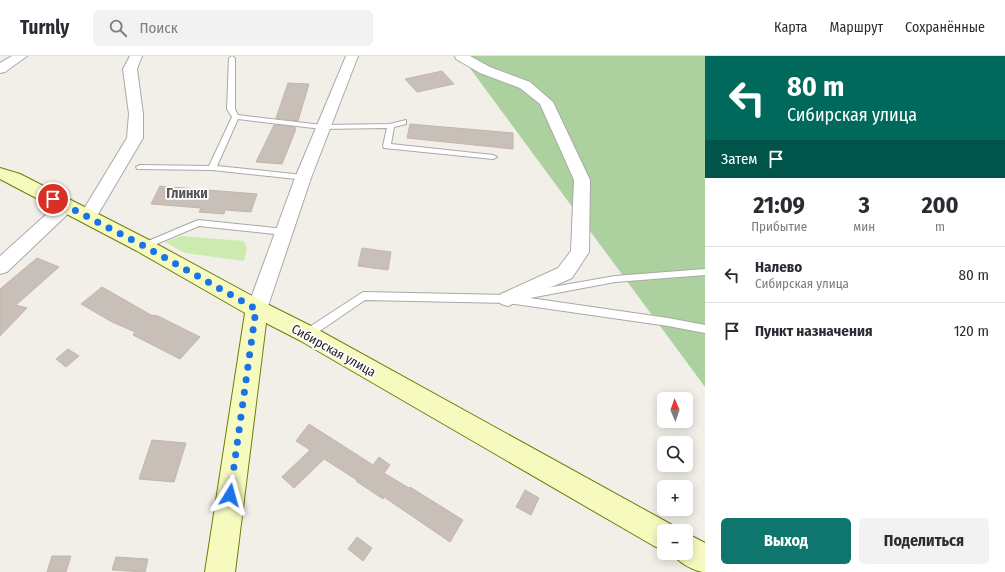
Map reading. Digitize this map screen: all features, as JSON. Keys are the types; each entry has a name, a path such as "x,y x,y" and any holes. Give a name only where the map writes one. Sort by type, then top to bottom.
{"street":[{"path":"0,69 21,56"},
{"path":"88,217 135,138 136,114 130,69 136,56"},
{"path":"220,572 256,309 322,127 352,56"},
{"path":"461,56 485,70 525,85 546,102 582,180 580,252 565,273 508,299"},
{"name":"Сибирская улица","path":"0,173 14,178 144,246 256,309 306,334 657,532"},
{"path":"0,267 66,206"},
{"path":"693,552 705,559"}],"lane":[{"path":"232,58 231,109 236,117"},
{"path":"236,117 322,127 391,126 403,122"},
{"path":"212,168 236,117"},
{"path":"391,126 388,146 494,157"},
{"path":"140,167 212,168 303,178"},
{"path":"144,246 198,223 284,232"},
{"path":"508,299 614,279 705,272"},
{"path":"306,334 363,296 508,299 668,322 705,329"}],"green space":[{"path":"461,56 705,56 705,387"},
{"path":"181,236 244,241 247,249 244,261 185,253 165,242"}],"building":[{"path":"442,71 454,84 417,92 405,79"},
{"path":"288,83 309,84 298,121 276,118"},
{"path":"410,124 513,133 513,149 407,138"},
{"path":"274,125 295,127 296,129 282,164 256,162"},
{"path":"160,186 257,194 251,212 225,210 224,214 199,212 201,208 151,204"},
{"path":"362,248 391,252 388,270 358,266"},
{"path":"37,258 59,267 16,305 27,308 0,336 0,289"},
{"path":"102,287 151,315 158,316 200,337 180,359 133,335 135,332 112,322 81,304"},
{"path":"68,349 79,356 66,367 56,359"},
{"path":"309,424 373,465 379,457 390,465 384,473 409,488 410,487 463,520 450,542 384,497 383,499 324,459 294,488 282,477 310,450 296,441"},
{"path":"152,440 186,443 174,482 139,479"},
{"path":"525,490 539,498 531,515 516,507"},
{"path":"357,537 372,548 363,561 348,549"},
{"path":"52,556 71,556 66,572 47,572"},
{"path":"116,557 148,559 145,572 112,570"}],"district":[{"name":"Глинки","path":"187,193"}],"route":[{"path":"53,199 144,246 256,309 230,495"}]}
